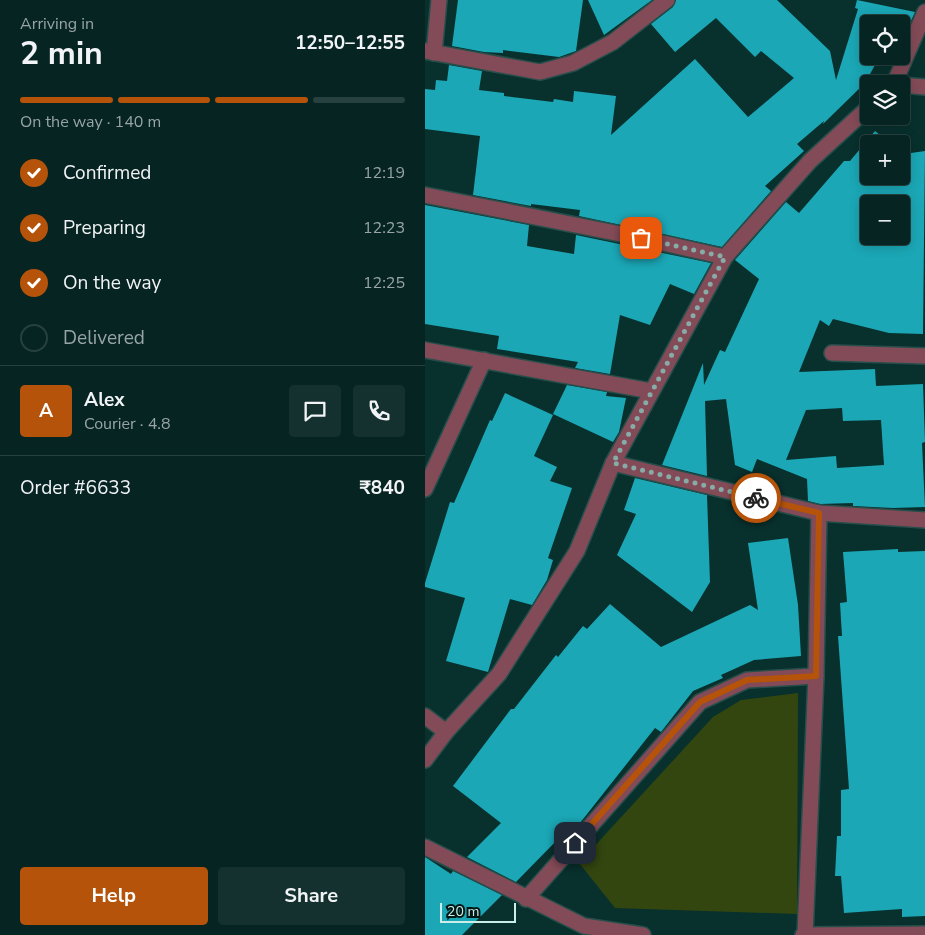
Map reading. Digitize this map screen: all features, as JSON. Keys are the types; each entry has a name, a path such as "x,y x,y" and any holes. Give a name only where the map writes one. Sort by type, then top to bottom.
{"street":[{"path":"439,0 430,52 540,72 573,63 613,42 667,0"},
{"path":"898,75 925,12"},
{"path":"910,86 925,87"},
{"path":"425,760 446,732 499,674 577,551 613,463 725,257 810,161 860,115"},
{"path":"425,195 641,238 725,257"},
{"path":"425,350 651,391"},
{"path":"832,353 925,356"},
{"path":"425,489 484,360"},
{"path":"613,463 819,513 925,520"},
{"path":"819,513 816,676 804,935 925,934"},
{"path":"525,899 700,702 747,680 816,676"},
{"path":"425,716 446,732"},
{"path":"425,847 525,899 585,926 643,935"}],"green space":[{"path":"798,693 797,914 615,908 579,863 713,717 741,700"}],"building":[{"path":"458,0 583,0 576,51 559,57 503,50 503,53 484,52 452,46"},
{"path":"588,0 652,0 604,35"},
{"path":"676,0 777,0 830,51 836,80 858,9 855,8 857,0 915,12 910,23 910,15 860,15 860,65 875,65 869,75 860,75 860,88 823,124 824,121 797,144 804,151 765,186 771,191 722,247 579,216 580,210 531,204 531,206 473,195 480,136 425,129 425,89 435,90 436,80 447,81 449,65 482,71 479,90 504,93 504,96 553,102 554,99 573,102 574,91 616,96 611,135 695,59 748,117 794,78 761,51 755,57 716,18 675,52 651,24 673,7"},
{"path":"875,131 880,135 872,135"},
{"path":"860,149 860,185 910,185 910,153 925,151 923,334 889,333 833,319 829,326 820,320 799,372 875,369 876,386 923,384 925,442 922,443 925,507 853,506 853,503 820,504 808,501 807,479 757,459 752,472 735,465 726,399 705,401 707,476 662,465 703,363 704,385 720,350 725,352 759,279 735,260 786,202 799,213 844,161 850,161","holes":["842,408 843,421 881,420 884,465 837,468 836,456 786,460 806,410"]},
{"path":"425,205 529,225 527,246 574,254 576,235 711,263 694,294 670,284 650,325 620,315 610,374 575,368 578,362 497,349 499,336 425,324"},
{"path":"567,385 607,392 606,396 626,398 619,432 613,442 553,414"},
{"path":"505,393 553,415 534,456 557,467 550,481 572,488 548,558 553,560 547,580 532,605 510,599 488,672 446,661 465,598 425,587 425,583 450,502 454,503 490,420 492,421"},
{"path":"635,478 707,495 710,582 692,612 617,555 636,514 624,510"},
{"path":"788,538 798,605 801,656 754,660 721,675 723,678 693,691 661,732 655,728 580,823 562,839 560,837 516,882 467,857 501,823 453,786 511,709 514,709 556,655 558,657 583,626 587,629 610,604 661,647 750,605 758,610 748,543"},
{"path":"898,549 898,552 925,551 925,916 902,917 902,909 844,913 841,876 835,876 837,836 841,836 841,790 849,789 838,636 842,636 840,603 847,602 843,552"},
{"path":"425,857 451,874 453,871 502,895 462,935 425,935"}],"way so far":[{"path":"641,238 725,257 613,463 756,498"}],"route":[{"path":"575,843 700,702 747,680 816,676 819,513 756,498"}]}
